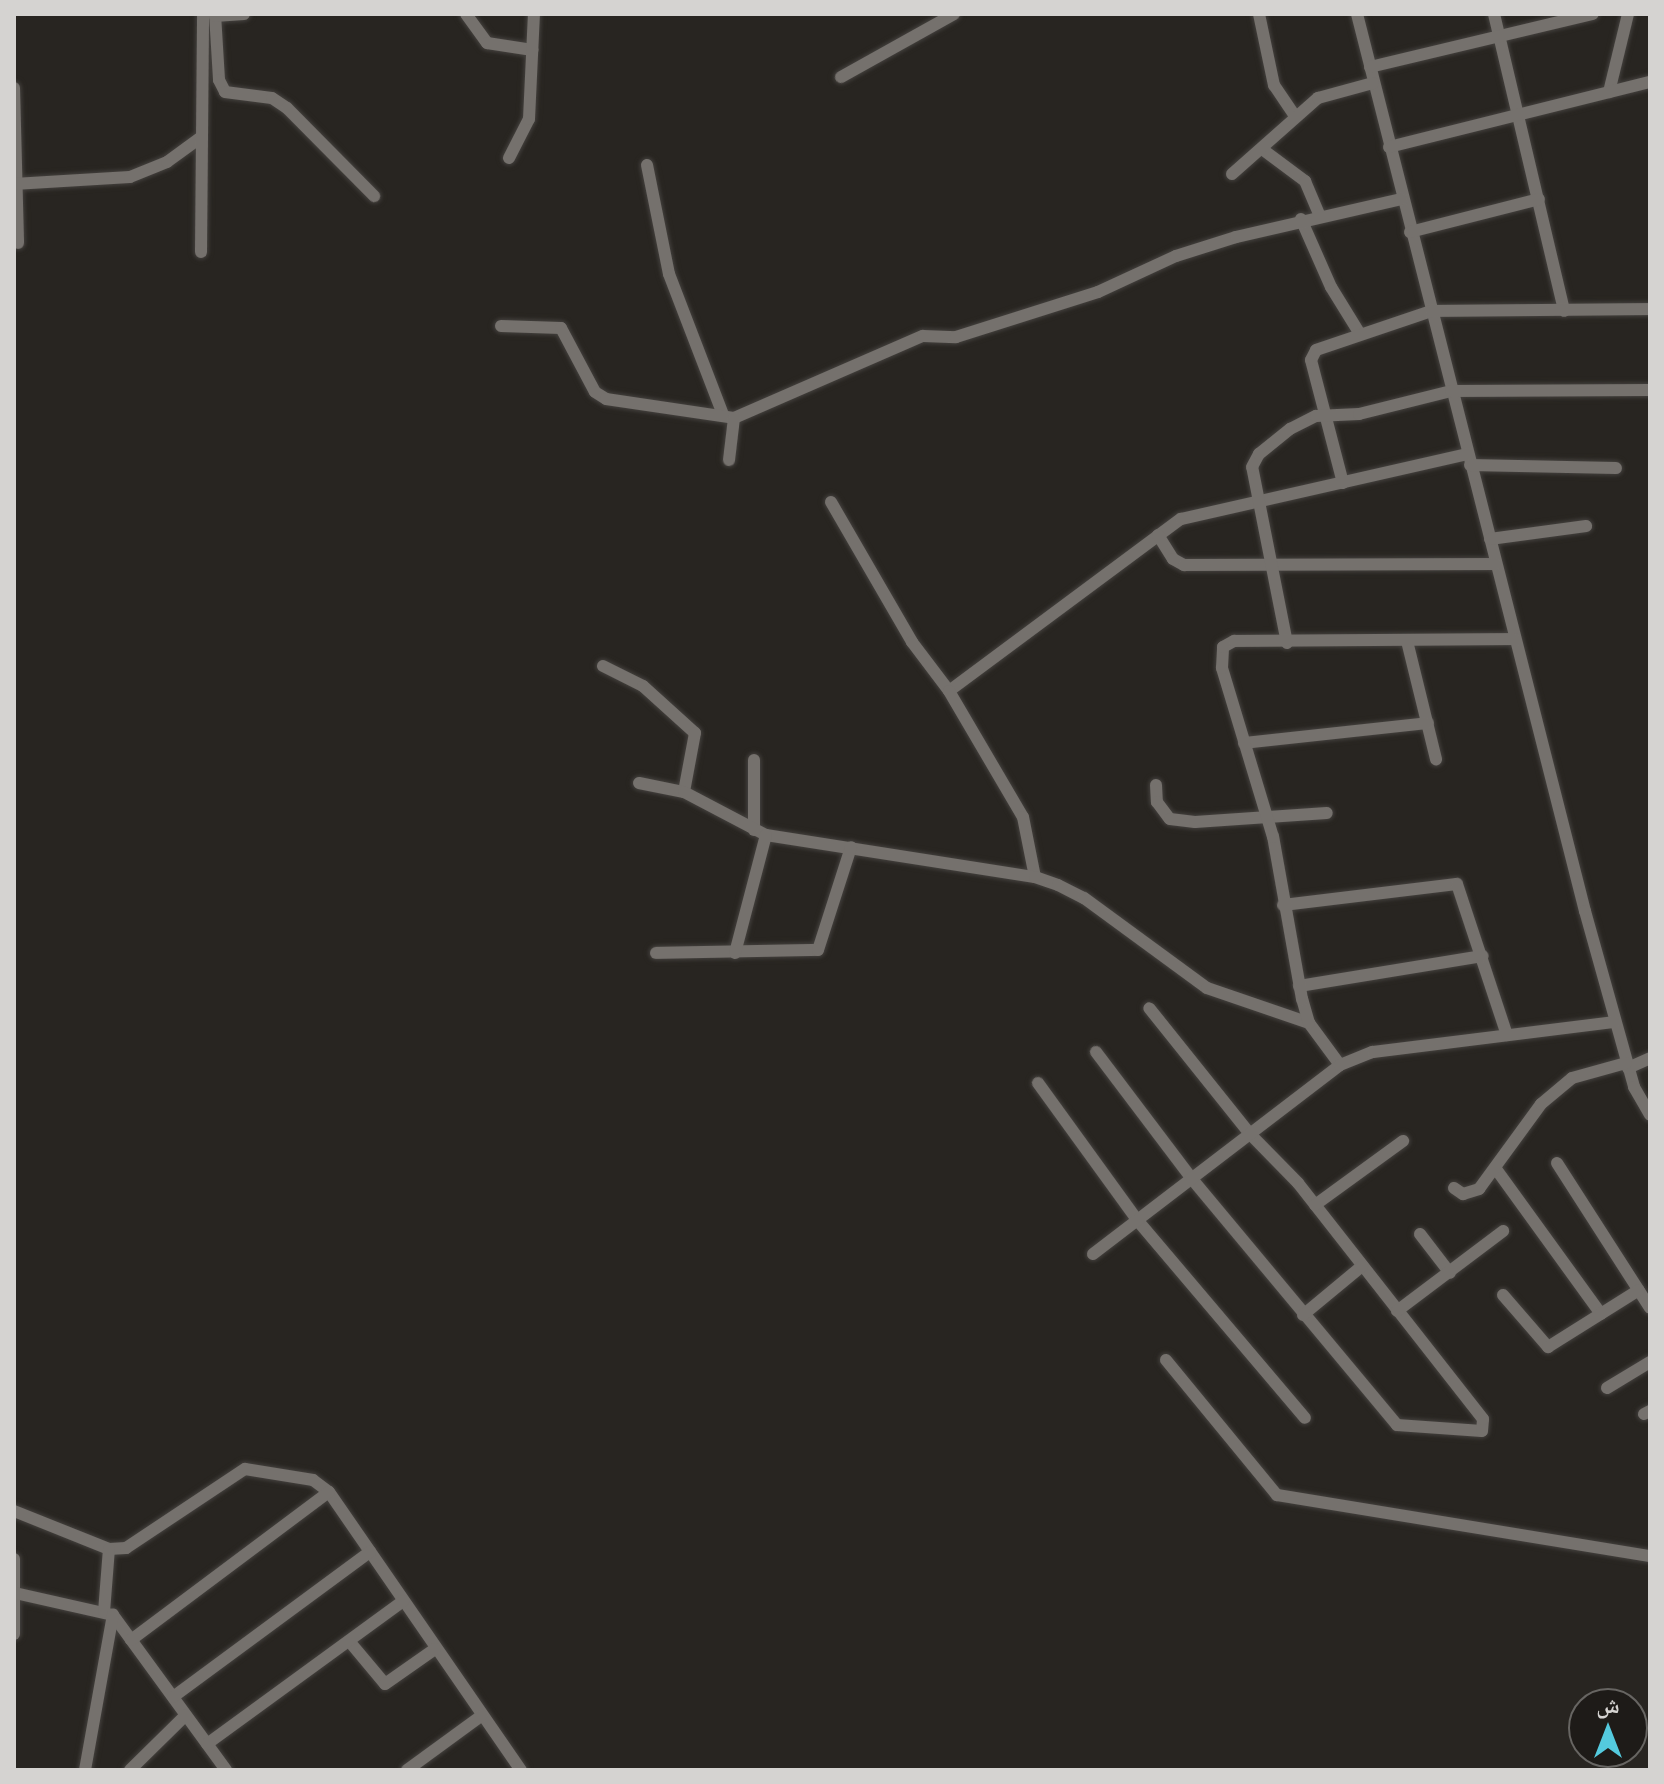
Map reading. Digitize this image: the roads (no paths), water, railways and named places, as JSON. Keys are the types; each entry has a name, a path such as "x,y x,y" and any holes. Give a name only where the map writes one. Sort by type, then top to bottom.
{"street":[{"path":"211,15 244,14"},
{"path":"466,14 487,43 532,50"},
{"path":"509,158 529,119 534,14"},
{"path":"841,77 954,14"},
{"path":"1259,14 1270,74 1295,116"},
{"path":"1357,14 1410,232 1615,1022 1627,1066 1650,1115"},
{"path":"1494,14 1564,311"},
{"path":"1370,67 1593,14"},
{"path":"1609,92 1628,14"},
{"path":"201,252 200,138 211,15"},
{"path":"211,15 219,80 225,92 272,98 287,108 374,196"},
{"path":"1389,147 1650,82"},
{"path":"1232,174 1318,98 1373,83"},
{"path":"14,88 18,243"},
{"path":"15,184 130,177 167,162 200,138"},
{"path":"1262,149 1305,181 1320,216"},
{"path":"647,165 669,274 728,417 729,460"},
{"path":"501,326 561,328 595,392 606,399 673,413 728,417 923,336 956,337 1098,292 1176,256 1301,219 1402,199"},
{"path":"1410,232 1539,199"},
{"path":"1301,219 1331,287 1360,334"},
{"path":"1343,483 1312,354 1360,334 1431,311 1650,309"},
{"path":"1287,643 1256,502 1253,461 1290,429 1327,416 1359,414 1451,391 1650,390"},
{"path":"949,691 1181,519 1343,483 1469,460 1616,468"},
{"path":"831,502 912,642 949,691 1023,817 1035,877"},
{"path":"1490,539 1586,526"},
{"path":"1158,535 1173,559 1184,565 1496,564"},
{"path":"1340,1065 1309,1023 1266,819 1222,668 1223,647 1234,641 1515,639"},
{"path":"1407,641 1436,759"},
{"path":"603,666 643,686 695,733 684,792"},
{"path":"1244,743 1428,723"},
{"path":"735,953 760,833 754,760"},
{"path":"639,783 684,792 760,833 1035,877 1084,898 1207,988 1309,1023"},
{"path":"1156,785 1157,802 1170,819 1266,819 1327,813"},
{"path":"656,953 818,950 851,847"},
{"path":"1283,905 1457,884 1507,1035"},
{"path":"1299,986 1483,956"},
{"path":"1096,1052 1192,1179 1397,1425 1482,1431 1483,1419 1315,1205 1250,1134 1149,1008"},
{"path":"1093,1254 1340,1065 1373,1052 1615,1022"},
{"path":"1454,1188 1471,1194 1496,1169 1510,1142 1561,1087 1589,1071 1627,1066 1650,1058"},
{"path":"1038,1083 1138,1221 1305,1418"},
{"path":"1315,1205 1403,1141"},
{"path":"1557,1163 1650,1308"},
{"path":"1496,1169 1601,1314"},
{"path":"1397,1311 1503,1231"},
{"path":"1420,1234 1450,1273"},
{"path":"1303,1315 1362,1266"},
{"path":"1503,1295 1548,1347 1639,1290"},
{"path":"1166,1360 1277,1495 1650,1556"},
{"path":"1607,1388 1650,1362"},
{"path":"14,1511 109,1549 149,1537 245,1469 313,1480 329,1492 521,1770"},
{"path":"131,1640 329,1492"},
{"path":"85,1770 108,1614 109,1549"},
{"path":"173,1697 370,1552"},
{"path":"14,1559 14,1634"},
{"path":"15,1593 108,1614 131,1640 226,1770"},
{"path":"207,1744 403,1601"},
{"path":"349,1641 385,1684 435,1649"},
{"path":"130,1770 186,1715"},
{"path":"407,1770 481,1716"}]}
